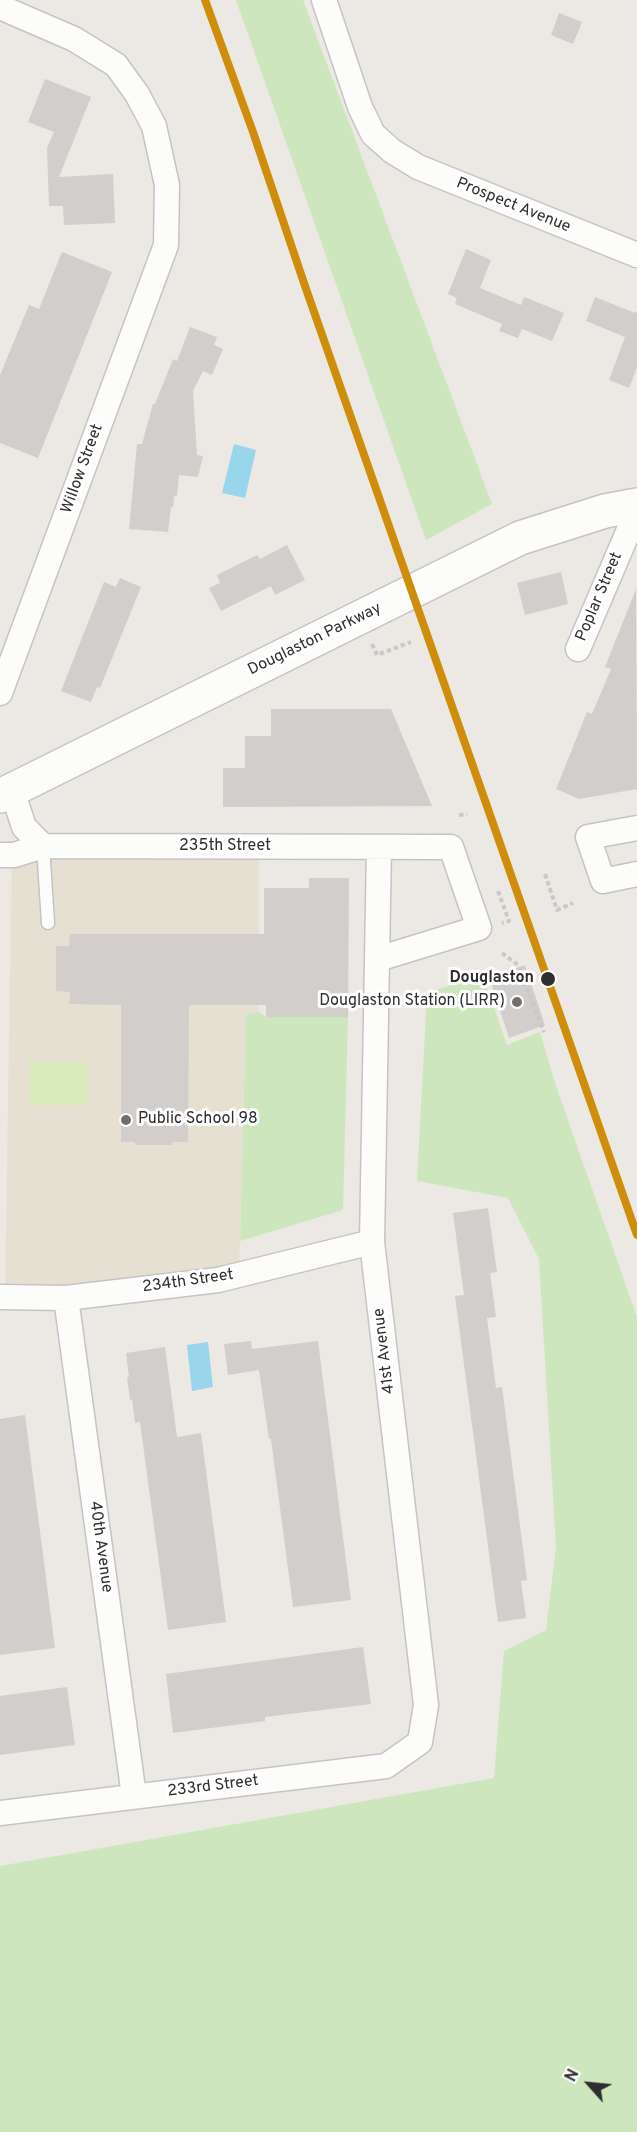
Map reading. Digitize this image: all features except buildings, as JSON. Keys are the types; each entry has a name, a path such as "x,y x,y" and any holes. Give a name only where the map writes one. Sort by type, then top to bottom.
{"main road":[{"name":"Douglaston Parkway","path":"6,793 371,626 477,559 520,538 605,511 637,505"}],"street":[{"name":"Prospect Avenue","path":"324,0 360,107 373,134 392,151 418,167 637,255"},
{"name":"Willow Street","path":"0,7 74,39 116,65 137,94 154,126 167,185 166,245 0,693"},
{"name":"Poplar Street","path":"578,649 637,511"},
{"path":"6,793 24,826 43,846"},
{"path":"637,828 588,837 603,881 637,874"},
{"name":"235th Street","path":"0,855 14,855 43,846 451,847 479,928 378,959"},
{"name":"41st Avenue","path":"380,847 372,1242 426,1705 420,1742"},
{"name":"234th Street","path":"0,1297 66,1298 218,1280 372,1242"},
{"name":"40th Avenue","path":"66,1298 134,1796"},
{"name":"233rd Street","path":"0,1814 386,1766 420,1742"}],"lane":[{"path":"43,846 48,923"}],"path":[{"path":"371,626 377,655 411,642"},
{"path":"459,815 467,814"},
{"path":"545,874 555,911 573,903"},
{"path":"498,891 509,921 498,925"},
{"path":"502,953 518,965 544,1032"},
{"path":"518,965 525,963"}],"shaded area":[{"name":"Public School 98","path":"12,847 259,847 259,1012 246,1014 239,1275 5,1297"}],"green space":[{"path":"236,0 303,0 492,504 426,540"},
{"path":"483,975 507,1045 540,1032 555,1083 637,1317 637,2132 0,2132 0,1866 494,1778 504,1651 546,1630 556,1548 539,1259 508,1198 417,1181 427,993"},
{"path":"259,1012 266,1017 348,1017 343,1210 240,1241 246,1014"},
{"path":"30,1062 87,1062 87,1105 30,1105"}],"water":[{"path":"234,444 256,450 245,498 222,493"},
{"path":"208,1342 213,1387 192,1391 187,1345"}],"transit line":[{"path":"205,0 637,1235"}],"place":[{"name":"Douglaston","path":"548,979"},
{"name":"Douglaston Station (LIRR)","path":"517,1002"},
{"name":"Public School 98","path":"126,1120"}]}
